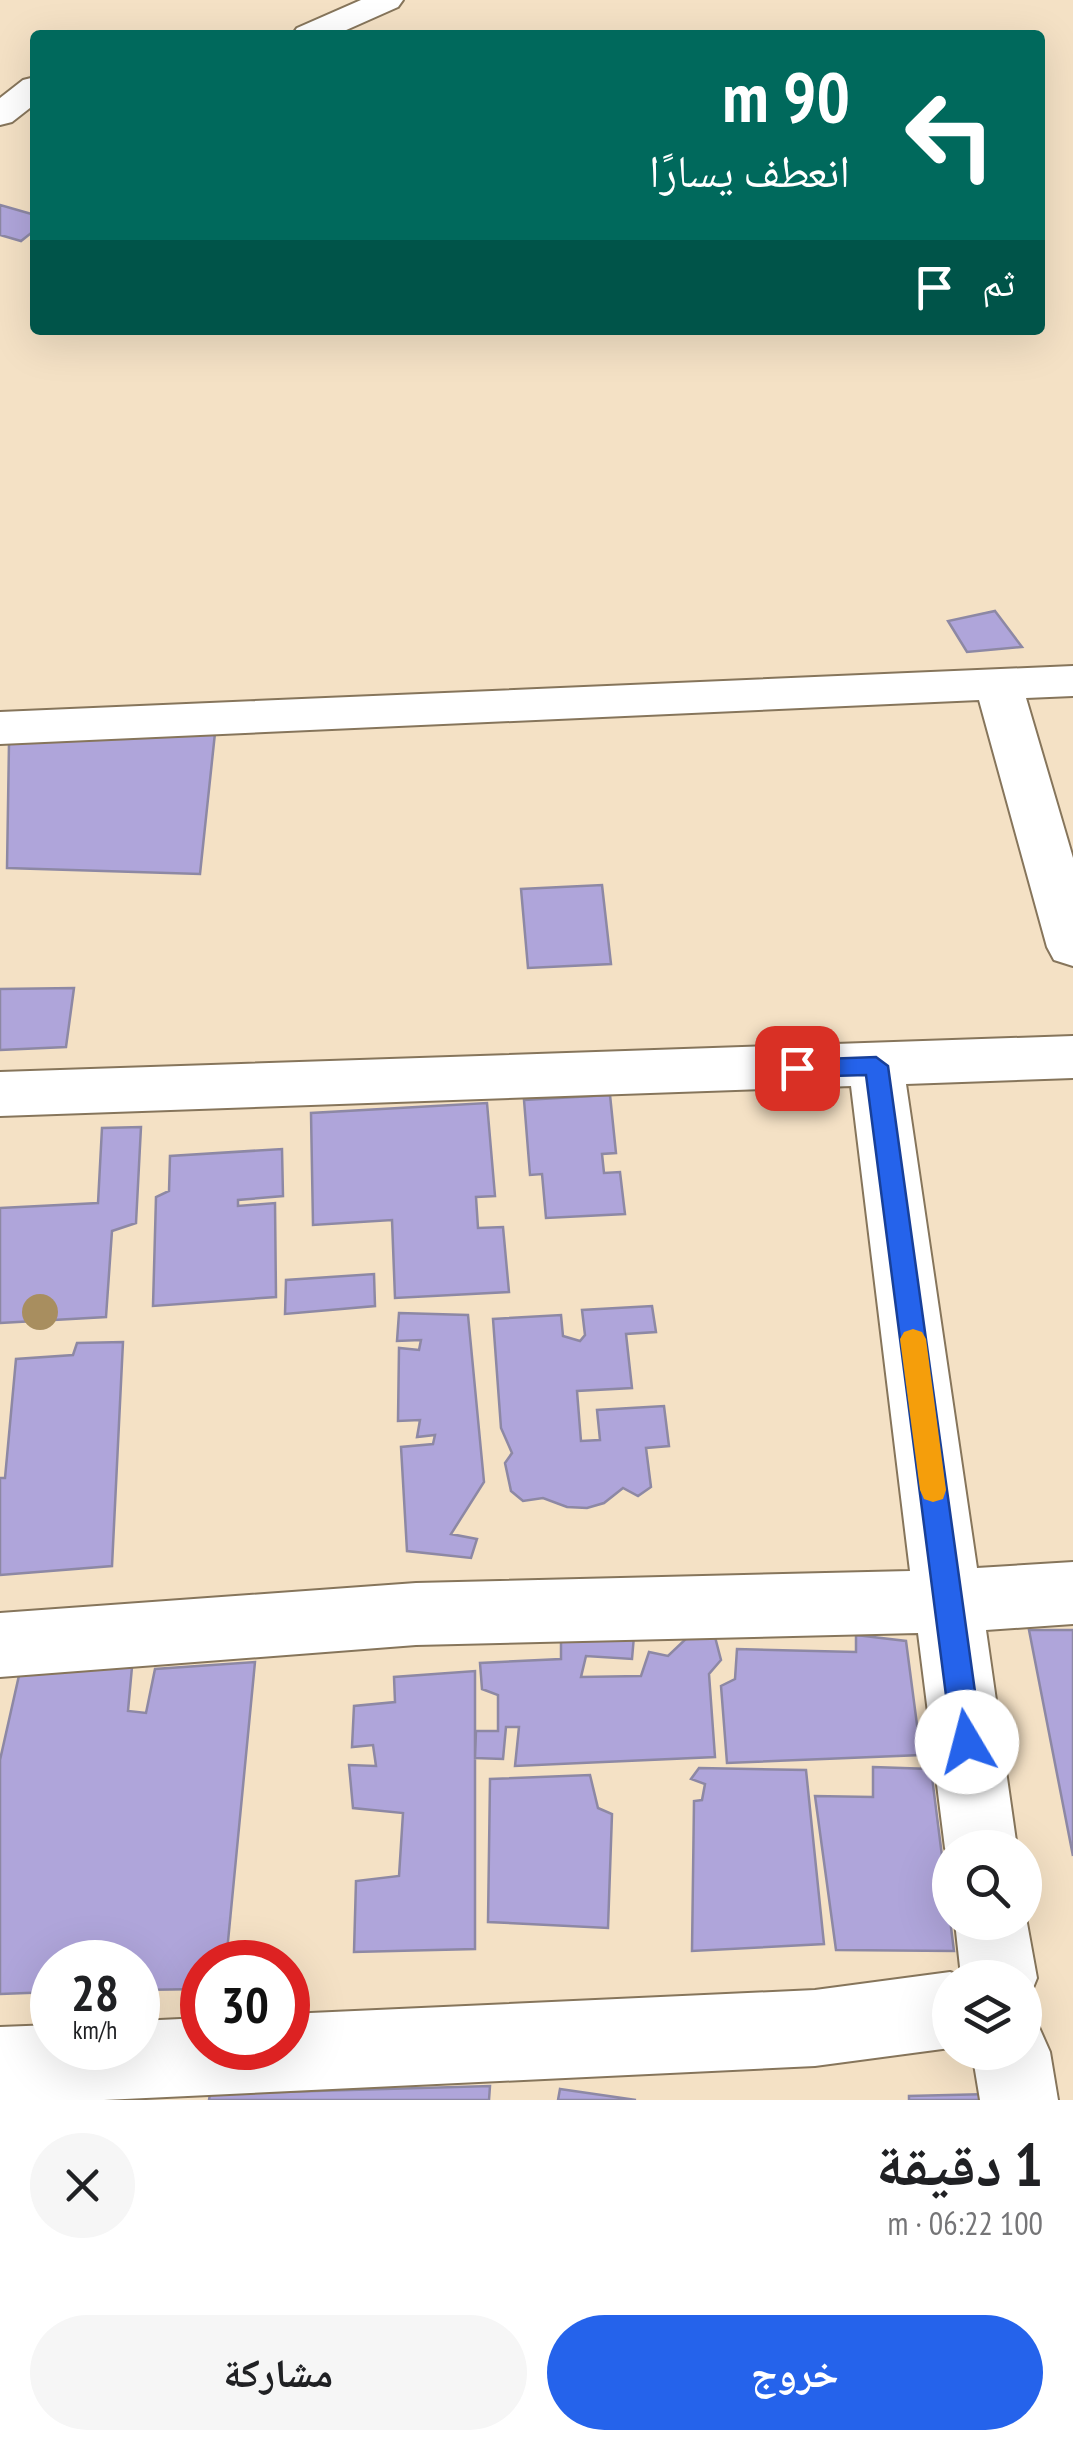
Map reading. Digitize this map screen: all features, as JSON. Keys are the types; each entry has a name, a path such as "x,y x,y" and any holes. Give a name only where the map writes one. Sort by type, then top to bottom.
{"street":[{"path":"319,30 388,0"},
{"path":"0,115 30,91"},
{"path":"0,728 1073,681"},
{"path":"998,684 1073,947"},
{"path":"0,1094 1073,1057"},
{"path":"876,1066 980,1830"},
{"path":"0,1646 416,1614 948,1601 1073,1593"},
{"path":"0,2066 815,2028 932,2012"},
{"path":"1014,2070 1019,2100"}],"building":[{"path":"0,205 30,214 30,234 21,241 0,235"},
{"path":"995,611 1022,647 967,652 948,621"},
{"path":"215,733 200,874 7,868 9,743"},
{"path":"602,885 611,964 528,968 521,889"},
{"path":"74,988 66,1047 0,1050 0,989"},
{"path":"610,1095 616,1153 602,1154 604,1173 620,1172 625,1214 546,1218 542,1174 530,1175 524,1100"},
{"path":"487,1103 495,1196 476,1197 478,1228 503,1227 509,1292 395,1298 392,1220 313,1225 311,1113"},
{"path":"141,1127 136,1223 112,1231 106,1317 0,1323 0,1208 98,1203 102,1128"},
{"path":"282,1149 283,1196 238,1200 238,1206 275,1203 276,1297 153,1306 156,1197 169,1191 170,1156"},
{"path":"374,1274 375,1306 285,1314 286,1280"},
{"path":"652,1306 656,1332 626,1334 632,1388 577,1391 581,1441 600,1440 597,1410 664,1406 669,1446 646,1448 651,1487 638,1496 623,1488 604,1503 587,1508 567,1507 543,1498 523,1501 511,1491 505,1463 512,1453 501,1428 493,1319 561,1315 563,1336 580,1341 585,1335 582,1310"},
{"path":"399,1313 468,1315 484,1482 451,1534 477,1539 471,1558 407,1551 401,1447 433,1444 435,1435 417,1437 420,1420 398,1421 399,1348 419,1350 421,1340 397,1341"},
{"path":"123,1342 112,1566 0,1575 0,1478 5,1478 16,1359 73,1355 77,1343"},
{"path":"1029,1630 1073,1630 1073,1856"},
{"path":"692,1633 715,1637 721,1660 709,1674 715,1757 515,1766 519,1727 506,1727 503,1759 475,1758 476,1731 498,1731 498,1695 482,1689 480,1663 561,1659 561,1636 634,1636 632,1659 586,1656 581,1677 641,1676 649,1652 668,1656"},
{"path":"856,1635 906,1641 921,1755 727,1763 721,1686 735,1679 737,1649 856,1652"},
{"path":"255,1662 228,1940 180,1940 180,1989 160,1990 160,1940 30,1940 30,1993 0,1994 0,1760 20,1671 132,1667 128,1711 146,1713 155,1669"},
{"path":"475,1671 475,1949 354,1952 356,1881 399,1876 403,1813 353,1808 349,1765 376,1766 373,1745 352,1747 354,1706 395,1702 394,1677"},
{"path":"873,1767 931,1769 939,1830 932,1830 932,1940 953,1940 954,1951 836,1950 815,1796 873,1797"},
{"path":"699,1768 806,1770 824,1944 692,1951 694,1801 702,1800 705,1784 691,1779"},
{"path":"590,1775 598,1808 612,1814 608,1928 488,1922 490,1779"},
{"path":"490,2086 489,2100 209,2100 210,2094"},
{"path":"560,2089 636,2100 558,2100"},
{"path":"989,2094 989,2100 909,2100 909,2096"}],"slow traffic":[{"path":"913,1339 933,1490"}],"route":[{"path":"797,1068 876,1066 967,1742"}]}
